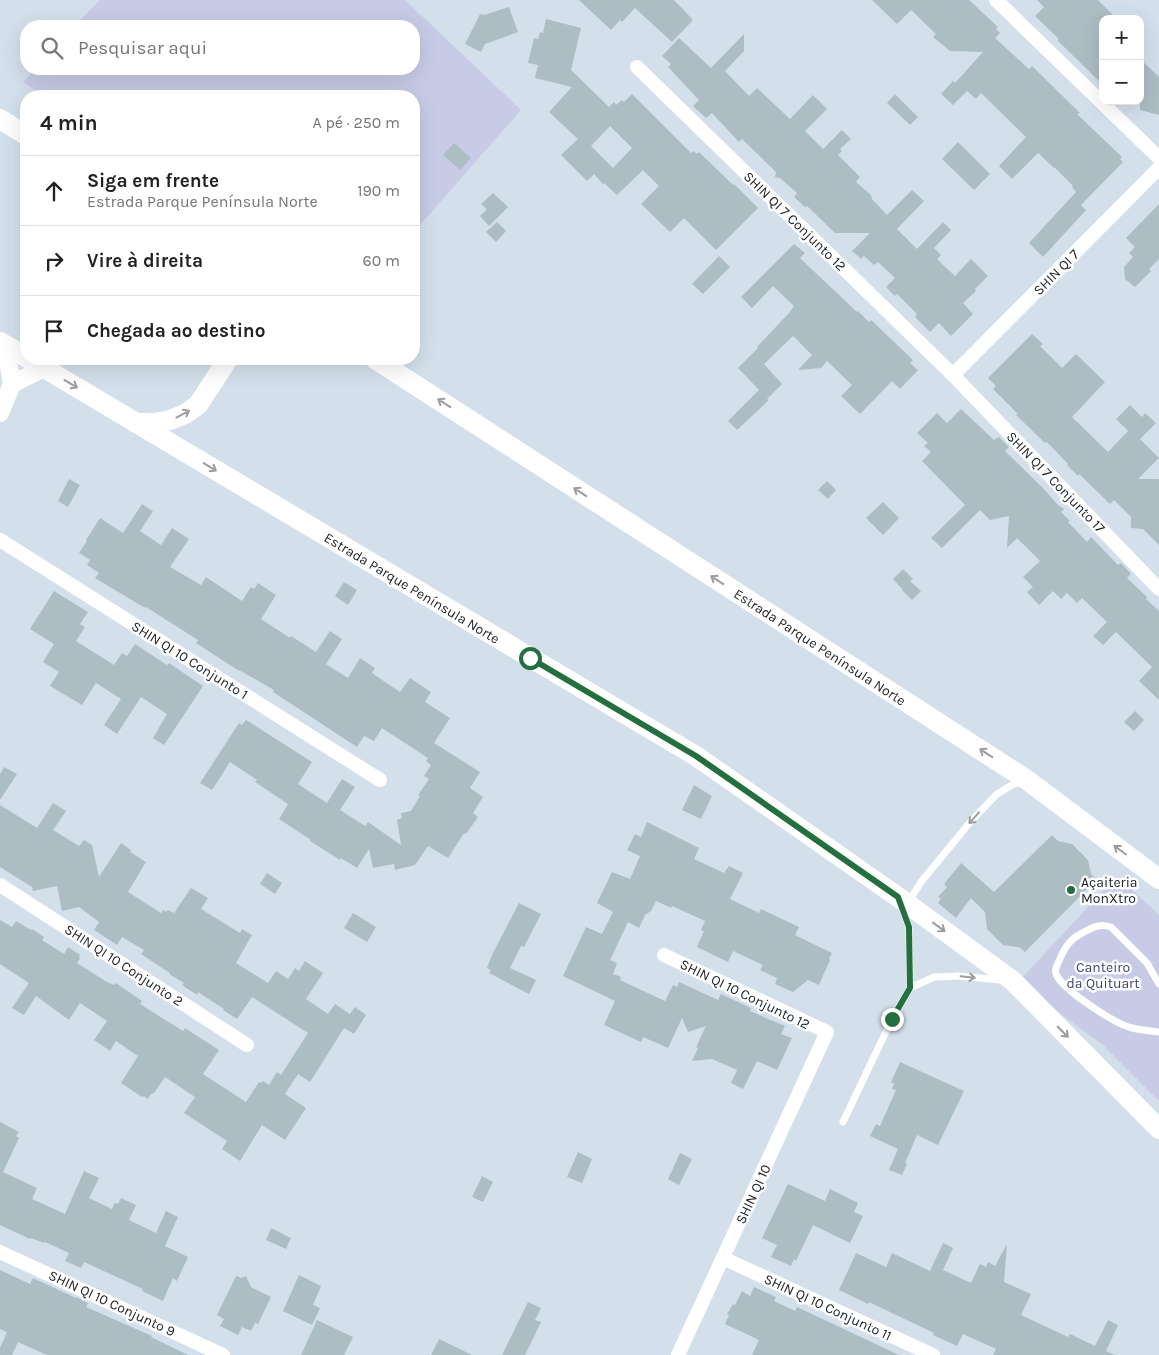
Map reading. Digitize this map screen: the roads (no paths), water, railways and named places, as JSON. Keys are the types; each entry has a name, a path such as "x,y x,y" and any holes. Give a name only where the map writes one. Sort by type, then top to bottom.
{"main road":[{"path":"0,118 20,131"},
{"name":"Estrada Parque Península Norte","path":"3,343 20,353"},
{"name":"Estrada Parque Península Norte","path":"40,365 696,756 902,900 1013,982 1159,1129"},
{"path":"136,422 155,423 185,414 198,405 224,365"},
{"name":"Estrada Parque Península Norte","path":"384,365 1026,780 1159,879"}],"street":[{"path":"996,0 1159,158"},
{"name":"SHIN QI 7 Conjunto 12","path":"638,68 953,375"},
{"name":"SHIN QI 7","path":"953,375 1159,168"},
{"path":"3,343 12,384"},
{"path":"0,413 12,384 29,365"},
{"name":"SHIN QI 7 Conjunto 17","path":"953,375 1159,589"},
{"name":"SHIN QI 10 Conjunto 1","path":"0,540 380,780"},
{"name":"SHIN QI 10 Conjunto 2","path":"0,885 247,1045"},
{"name":"SHIN QI 10 Conjunto 12","path":"664,955 826,1032"},
{"name":"SHIN QI 10","path":"678,1355 826,1032"},
{"name":"SHIN QI 10 Conjunto 9","path":"0,1252 224,1355"},
{"name":"SHIN QI 10 Conjunto 11","path":"723,1258 933,1355"}],"lane":[{"path":"843,1122 892,1019 910,988 909,927 902,900 927,875 971,821 996,795 1010,786 1026,780"},
{"path":"1159,984 1147,963 1111,927 1106,925 1094,926 1075,936 1062,952 1056,968 1056,974 1060,980 1084,1002 1131,1028 1159,1032"},
{"path":"910,988 934,977 958,976 1013,982"}],"place":[{"name":"Açaiteria MonXtro","path":"1071,890"}],"park label":[{"name":"Canteiro da Quituart","path":"1103,976"}]}
